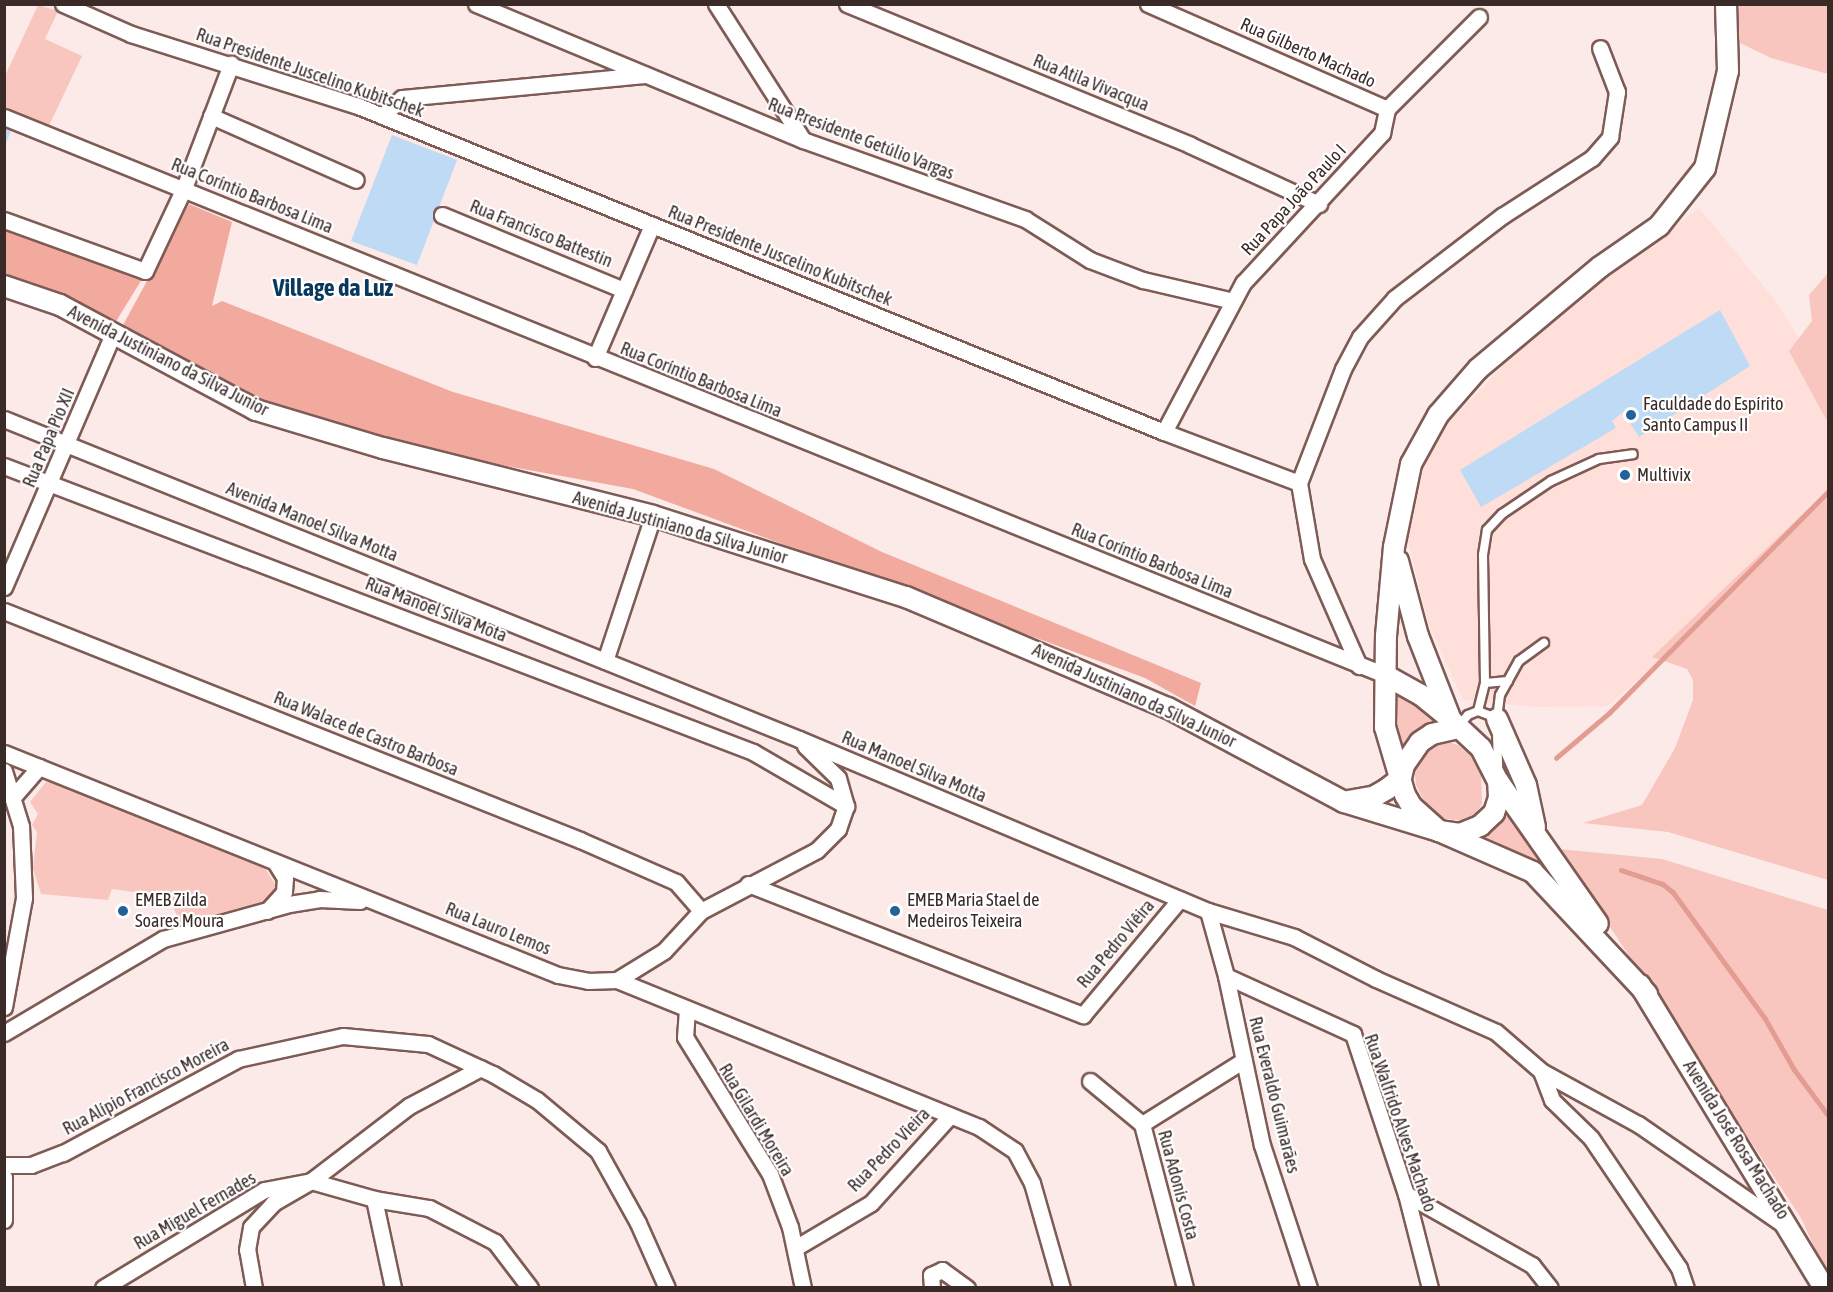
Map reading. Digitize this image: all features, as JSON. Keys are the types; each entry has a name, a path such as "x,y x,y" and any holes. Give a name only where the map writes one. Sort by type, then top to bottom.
{"main road":[{"path":"1647,994 1533,872 1439,831 1412,807 1385,727 1385,675 1394,547 1411,464 1438,415 1478,369 1600,267 1659,226 1705,168 1728,71 1726,4"},
{"name":"Avenida Justiniano da Silva Junior","path":"4,286 60,305 112,336 256,410 382,448 653,516 906,597 1038,649 1168,708 1344,802 1439,831"},
{"path":"1394,547 1418,636 1454,724"},
{"path":"1385,675 1421,695 1481,748 1498,781 1647,994"},
{"path":"1497,719 1526,785 1537,836"},
{"path":"1344,802 1375,796 1401,778 1404,765 1420,742 1454,724"},
{"path":"1439,831 1471,832 1488,820 1498,806 1498,781"},
{"name":"Avenida José Rosa Machado","path":"1647,994 1824,1287"}],"street":[{"name":"Rua Presidente Juscelino Kubitschek","path":"63,4 131,34 231,64 382,116 1164,432 1299,483"},
{"name":"Rua Presidente Getúlio Vargas","path":"476,4 803,140 1025,219 1090,261 1143,280 1233,302"},
{"path":"716,4 803,140"},
{"name":"Rua Atila Vivacqua","path":"847,4 875,10 1190,145 1318,204"},
{"name":"Rua Gilberto Machado","path":"1148,4 1387,109"},
{"name":"Rua Papa João Paulo I","path":"1164,432 1243,283 1382,133 1387,109 1479,17"},
{"path":"1359,666 1312,559 1299,483 1343,369 1360,337 1388,306 1502,216 1592,158 1610,137 1617,92 1600,48"},
{"path":"4,220 145,271 184,188 231,64"},
{"path":"382,116 402,98 648,75"},
{"path":"211,116 356,180"},
{"name":"Rua Coríntio Barbosa Lima","path":"4,117 184,188 595,358 1385,675"},
{"name":"Rua Francisco Battestin","path":"442,215 624,290"},
{"path":"595,358 652,225"},
{"name":"Rua Papa Pio XII","path":"4,587 51,485 112,336"},
{"name":"Avenida Manoel Silva Motta","path":"4,419 605,661"},
{"name":"Rua Manoel Silva Mota","path":"4,465 51,485 753,752 846,806"},
{"path":"605,661 653,516"},
{"name":"Rua Walace de Castro Barbosa","path":"4,611 580,840 676,882 701,910"},
{"name":"Rua Manoel Silva Motta","path":"605,661 799,739 1208,911 1294,937 1376,979 1463,1016 1496,1032 1542,1071 1638,1124 1791,1229"},
{"path":"617,980 664,951 701,910 817,849 838,829 846,806 838,778 799,739"},
{"name":"Rua Lauro Lemos","path":"4,753 558,975 588,981 617,980 979,1127 1015,1151 1032,1183 1062,1287"},
{"path":"12,797 39,767"},
{"path":"4,771 21,826 24,898 4,1007"},
{"path":"265,913 284,892 285,878 275,862"},
{"name":"Rua Pedro Viêira","path":"748,884 1083,1015 1180,899"},
{"path":"4,1034 163,939 319,899 372,901"},
{"name":"Rua Everaldo Guimarães","path":"1208,911 1226,976 1262,1145 1309,1287"},
{"name":"Rua Walfrido Alves Machado","path":"1226,976 1353,1034 1406,1194 1431,1287"},
{"name":"Rua Gilardi Moreira","path":"687,1009 685,1037 770,1174 795,1248 803,1287"},
{"name":"Rua Alípio Francisco Moreira","path":"4,1165 31,1165 63,1153 238,1059 343,1036 428,1044 481,1068 537,1100 598,1151 667,1287"},
{"path":"1142,1124 1244,1060"},
{"path":"254,1287 247,1250 251,1227 273,1203 311,1181 409,1106 481,1068"},
{"path":"1542,1071 1552,1100 1591,1137 1679,1268 1686,1287"},
{"name":"Rua Adonis Costa","path":"1090,1081 1142,1124 1185,1287"},
{"name":"Rua Pedro Vieira","path":"795,1248 871,1203 950,1116"},
{"path":"4,1177 4,1220"},
{"path":"311,1181 374,1199 429,1208 495,1242 530,1287"},
{"name":"Rua Miguel Fernades","path":"110,1286 264,1190 311,1181"},
{"path":"1406,1194 1532,1265 1550,1287"},
{"path":"374,1199 393,1287"},
{"path":"932,1287 931,1275 942,1270 967,1287"}],"lane":[{"path":"1478,711 1486,669 1483,555 1487,530 1502,514 1551,481 1599,459 1633,454"},
{"path":"1498,781 1497,719 1500,695 1519,661 1544,643"},
{"path":"1485,683 1508,681"},
{"path":"1454,724 1478,711 1489,712 1497,719"}],"shaded area":[{"path":"38,5 58,11 45,39 82,56 47,130 5,111 5,76"},
{"path":"1718,5 1828,5 1828,74 1771,58 1738,42 1720,46"},
{"path":"189,204 232,222 212,306 222,301 453,392 714,469 882,552 1201,683 1195,706 1145,678 633,489 398,446 258,404 117,336"},
{"name":"Multivix","path":"1699,208 1775,300 1828,385 1828,508 1608,706 1537,707 1463,700 1429,625 1408,541 1429,443 1531,337"},
{"path":"4,230 144,276 115,323 71,304 67,297 5,280"},
{"path":"1828,273 1828,423 1789,351 1812,321 1809,295"},
{"path":"1828,490 1828,880 1668,832 1583,823 1642,805 1675,748 1693,700 1693,680 1687,669 1652,657"},
{"path":"1392,690 1440,721 1398,750 1392,723"},
{"path":"1444,741 1458,745 1469,754 1481,772 1482,804 1473,817 1464,821 1442,818 1425,803 1416,785 1414,768 1421,754"},
{"path":"46,782 74,784 265,868 279,891 263,905 183,930 169,897 112,889 108,900 41,894 33,869 37,832 32,825 38,814 30,802"},
{"path":"1507,813 1543,865 1484,836"},
{"path":"1559,849 1662,859 1828,910 1828,1277 1801,1218"}],"building":[{"path":"4,122 13,125 5,146 4,146"},
{"path":"392,135 457,160 417,265 351,241"},
{"name":"Faculdade do Espírito Santo Campus II","path":"1720,310 1750,366 1639,437 1623,412 1612,421 1616,428 1481,507 1460,470"}],"waterway":[{"path":"1556,758 1609,713 1828,492"},
{"path":"1621,870 1663,884 1673,892 1765,1018 1794,1069 1828,1115"}],"place":[{"name":"Faculdade do Espírito Santo Campus II","path":"1631,415"},
{"name":"Multivix","path":"1625,475"},
{"name":"EMEB Zilda Soares Moura","path":"123,911"},
{"name":"EMEB Maria Stael de Medeiros Teixeira","path":"895,911"}],"district":[{"name":"Village da Luz","path":"333,288"}]}
